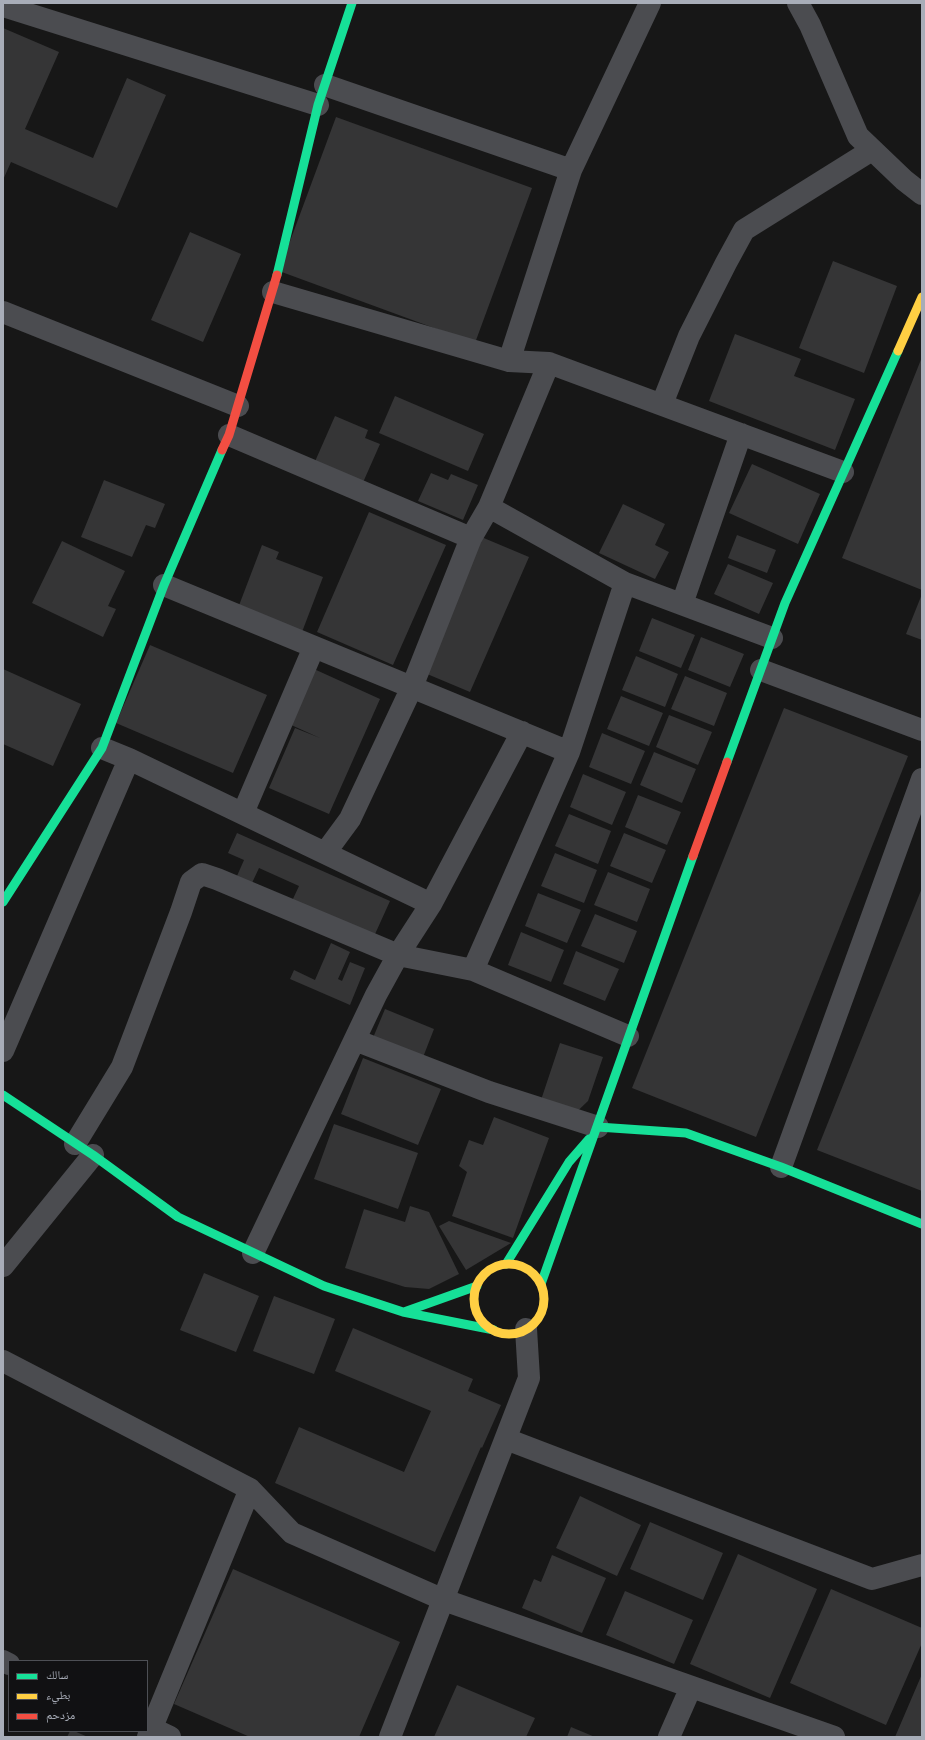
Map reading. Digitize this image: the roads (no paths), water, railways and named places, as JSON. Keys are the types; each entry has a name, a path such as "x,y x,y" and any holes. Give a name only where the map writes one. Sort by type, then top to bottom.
{"street":[{"path":"3,902 102,748 164,585 229,435 272,292 318,105 352,3"},
{"path":"509,360 570,170 650,3"},
{"path":"798,3 810,26 858,136 904,180 922,194"},
{"path":"3,6 318,105"},
{"path":"324,85 570,170"},
{"path":"662,404 689,336 744,230 872,150"},
{"path":"272,292 509,360 549,363 843,472"},
{"path":"541,1284 598,1127 628,1036 785,603 922,297"},
{"path":"3,312 238,406"},
{"path":"325,853 350,819 412,687 471,538 488,507 549,363"},
{"path":"682,604 741,434"},
{"path":"229,435 471,538"},
{"path":"488,507 624,583 772,638"},
{"path":"473,970 569,752 624,583"},
{"path":"164,585 569,752"},
{"path":"243,813 314,647"},
{"path":"760,670 922,730"},
{"path":"253,1253 376,995 398,955 431,904 522,732"},
{"path":"102,748 129,759 243,813 431,904"},
{"path":"3,1051 129,759"},
{"path":"781,1167 922,779"},
{"path":"3,1266 84,1150 122,1067 191,882 202,874 398,955 473,970 628,1036"},
{"path":"355,1040 488,1092 598,1127 686,1133 781,1167 922,1224"},
{"path":"3,1095 84,1150 178,1217 324,1286 403,1312 504,1333 516,1333 526,1329 534,1323 541,1314 544,1305 544,1294 541,1284 535,1275 527,1268 506,1264 488,1271 481,1278 474,1296 477,1311 485,1324 494,1330"},
{"path":"506,1264 569,1162 598,1127"},
{"path":"403,1312 477,1286"},
{"path":"390,1737 530,1378 526,1329"},
{"path":"3,1361 250,1489 292,1533 444,1600 834,1737"},
{"path":"506,1439 872,1578 922,1565"},
{"path":"154,1732 250,1489"},
{"path":"669,1737 691,1687"}]}
